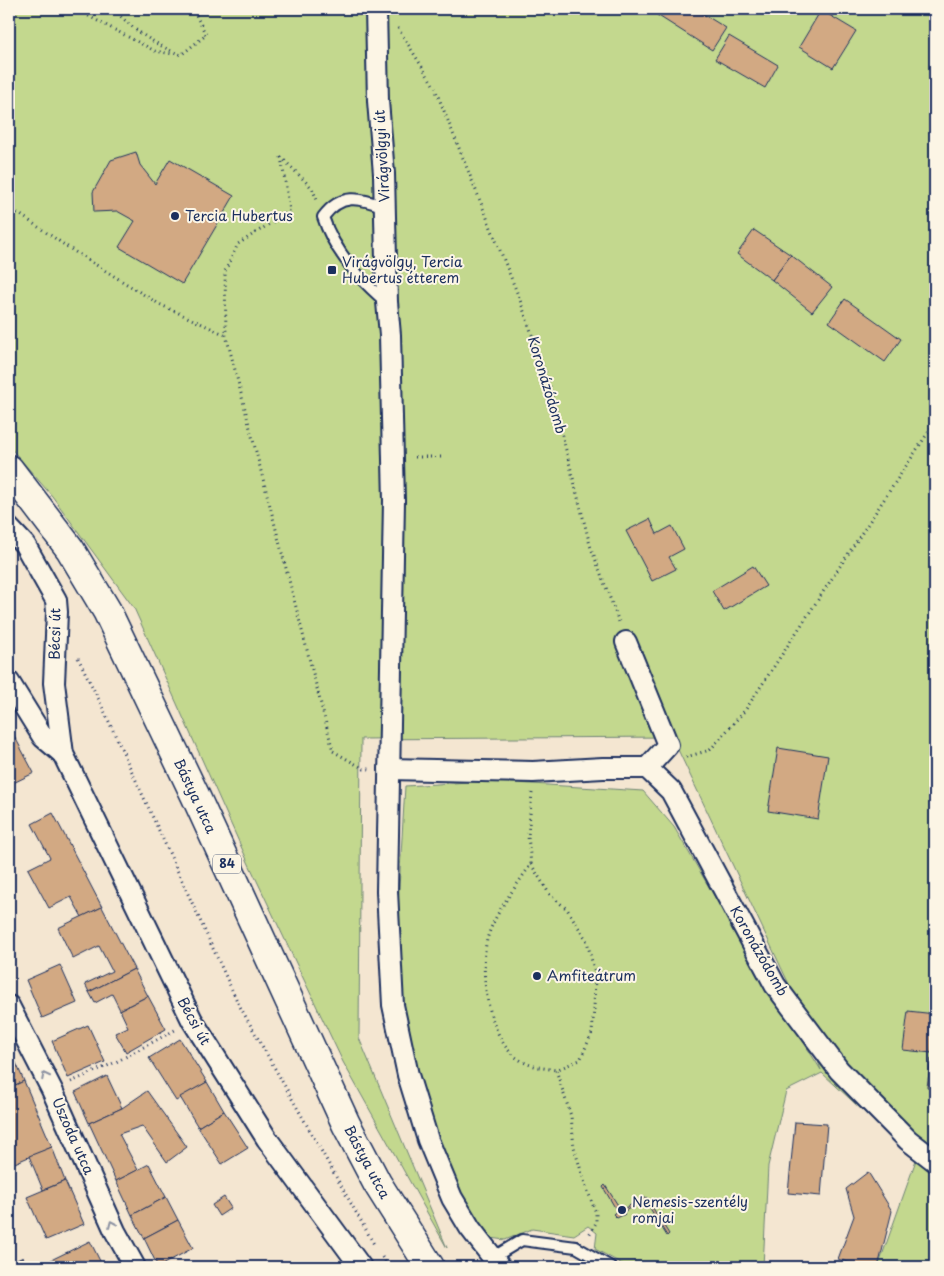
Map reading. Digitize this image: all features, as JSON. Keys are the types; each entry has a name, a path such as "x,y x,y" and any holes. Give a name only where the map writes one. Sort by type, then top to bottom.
{"main road":[{"name":"Bástya utca","path":"9,469 70,549 106,611 195,795 346,1124 377,1183 430,1267"}],"street":[{"name":"Virágvölgyi út","path":"376,9 378,101 385,207 387,302 390,335 394,501 387,891 393,1005 408,1075 428,1140 452,1198 470,1228 496,1262"},
{"name":"Bécsi út","path":"9,528 25,545 56,600 54,683 63,754 192,1020 267,1139 361,1267"},
{"path":"389,769 533,772 603,768 647,768 668,745 626,642"},
{"name":"Bécsi út","path":"9,682 44,737 63,754"},
{"name":"Koronázódomb","path":"647,768 671,791 775,985 839,1070 908,1140 935,1161"},
{"name":"Uszoda utca","path":"9,1006 52,1090 115,1231 135,1267"}],"lane":[{"path":"385,207 364,199 346,200 332,206 323,217 328,234 345,259 367,284 387,302"},
{"path":"496,1262 522,1240 576,1247 611,1267"}],"path":[{"path":"75,9 155,51 181,55 206,35 193,9"},
{"path":"114,9 145,37 181,55"},
{"name":"Koronázódomb","path":"396,24 434,86 520,300 549,383 590,545 626,642"},
{"path":"323,217 312,188 281,157 290,212 238,244 225,271 226,336 333,751 364,769"},
{"path":"9,207 72,250 159,304 226,336"},
{"path":"683,757 710,750 746,709 935,422"},
{"path":"413,457 442,457"},
{"path":"76,654 100,702 238,1003 374,1246 388,1267"},
{"path":"531,864 502,905 488,937 484,971 493,1024 506,1048 518,1060 536,1067 556,1070 580,1060 592,1033 595,974 587,941 567,909 550,895 531,864 528,836 533,772"},
{"path":"52,1090 116,1062 192,1020"},
{"path":"556,1070 570,1116 574,1147 596,1214 596,1224 591,1234 576,1247"}],"green space":[{"path":"9,9 935,9 935,1267 878,1267 916,1160 822,1073 786,1091 768,1166 763,1267 628,1267 595,1249 597,1233 588,1226 574,1235 532,1229 505,1240 482,1237 459,1192 417,1082 401,1009 395,957 405,786 484,781 643,791 674,827 744,947 821,1070 797,1001 672,737 361,739 359,1038 447,1248 343,1062 248,862 134,608 52,496 9,446"}],"building":[{"path":"661,9 695,9 726,28 712,50 657,15"},
{"path":"821,10 856,31 833,68 799,47"},
{"path":"729,36 778,65 765,88 715,59"},
{"name":"Tercia Hubertus","path":"136,152 140,165 155,184 170,159 234,196 182,284 119,247 135,221 117,211 94,212 93,192 111,160"},
{"path":"754,230 791,255 772,280 737,254"},
{"path":"791,255 832,287 812,312 772,280"},
{"path":"845,299 901,339 885,362 829,322"},
{"path":"650,519 657,534 672,526 684,549 669,557 676,569 652,581 626,531"},
{"path":"753,566 766,586 724,611 712,591"},
{"path":"9,726 34,773 9,785"},
{"path":"778,748 828,756 818,819 768,811"},
{"path":"53,813 102,907 82,917 71,897 49,908 28,869 50,858 32,824"},
{"path":"102,907 134,969 89,992 85,984 112,971 99,946 73,959 58,928"},
{"path":"60,965 77,1003 42,1018 26,980"},
{"path":"134,969 148,996 120,1010 112,994 95,1003 89,992"},
{"path":"148,996 166,1029 126,1052 115,1033 128,1027 120,1010"},
{"path":"908,1011 935,1014 932,1053 903,1050"},
{"path":"88,1025 105,1062 68,1078 52,1041"},
{"path":"180,1039 207,1082 176,1101 149,1058"},
{"path":"9,1047 24,1081 9,1088"},
{"path":"931,1059 935,1060 935,1089 927,1087"},
{"path":"107,1076 122,1108 89,1123 75,1092"},
{"path":"24,1081 52,1147 10,1165 9,1088"},
{"path":"207,1082 224,1111 198,1127 180,1097"},
{"path":"147,1091 187,1147 167,1162 142,1126 119,1134 138,1170 116,1181 89,1123 122,1108"},
{"path":"224,1111 248,1148 222,1164 198,1127"},
{"path":"795,1122 827,1124 821,1196 788,1193"},
{"path":"52,1147 65,1181 43,1190 29,1156"},
{"path":"149,1164 166,1197 132,1215 116,1181"},
{"path":"868,1172 892,1211 878,1267 863,1267 838,1259 854,1216 846,1189"},
{"path":"65,1181 84,1224 46,1240 27,1197"},
{"name":"Nemesis-szentély romjai","path":"605,1185 621,1210 646,1197 669,1234 667,1236 645,1200 623,1212 625,1214 617,1218 613,1214 617,1211 603,1187"},
{"path":"166,1197 178,1220 144,1238 132,1215"},
{"path":"224,1197 231,1208 219,1216 212,1205"},
{"path":"178,1220 193,1248 158,1267 144,1238"},
{"path":"90,1241 103,1267 55,1267 51,1260"},
{"path":"23,1257 28,1267 9,1267 9,1264"}],"place":[{"name":"Tercia Hubertus","path":"175,216"},
{"name":"Virágvölgy, Tercia Hubertus étterem","path":"332,270"},
{"name":"Amfiteátrum","path":"537,976"},
{"name":"Nemesis-szentély romjai","path":"622,1210"}]}
